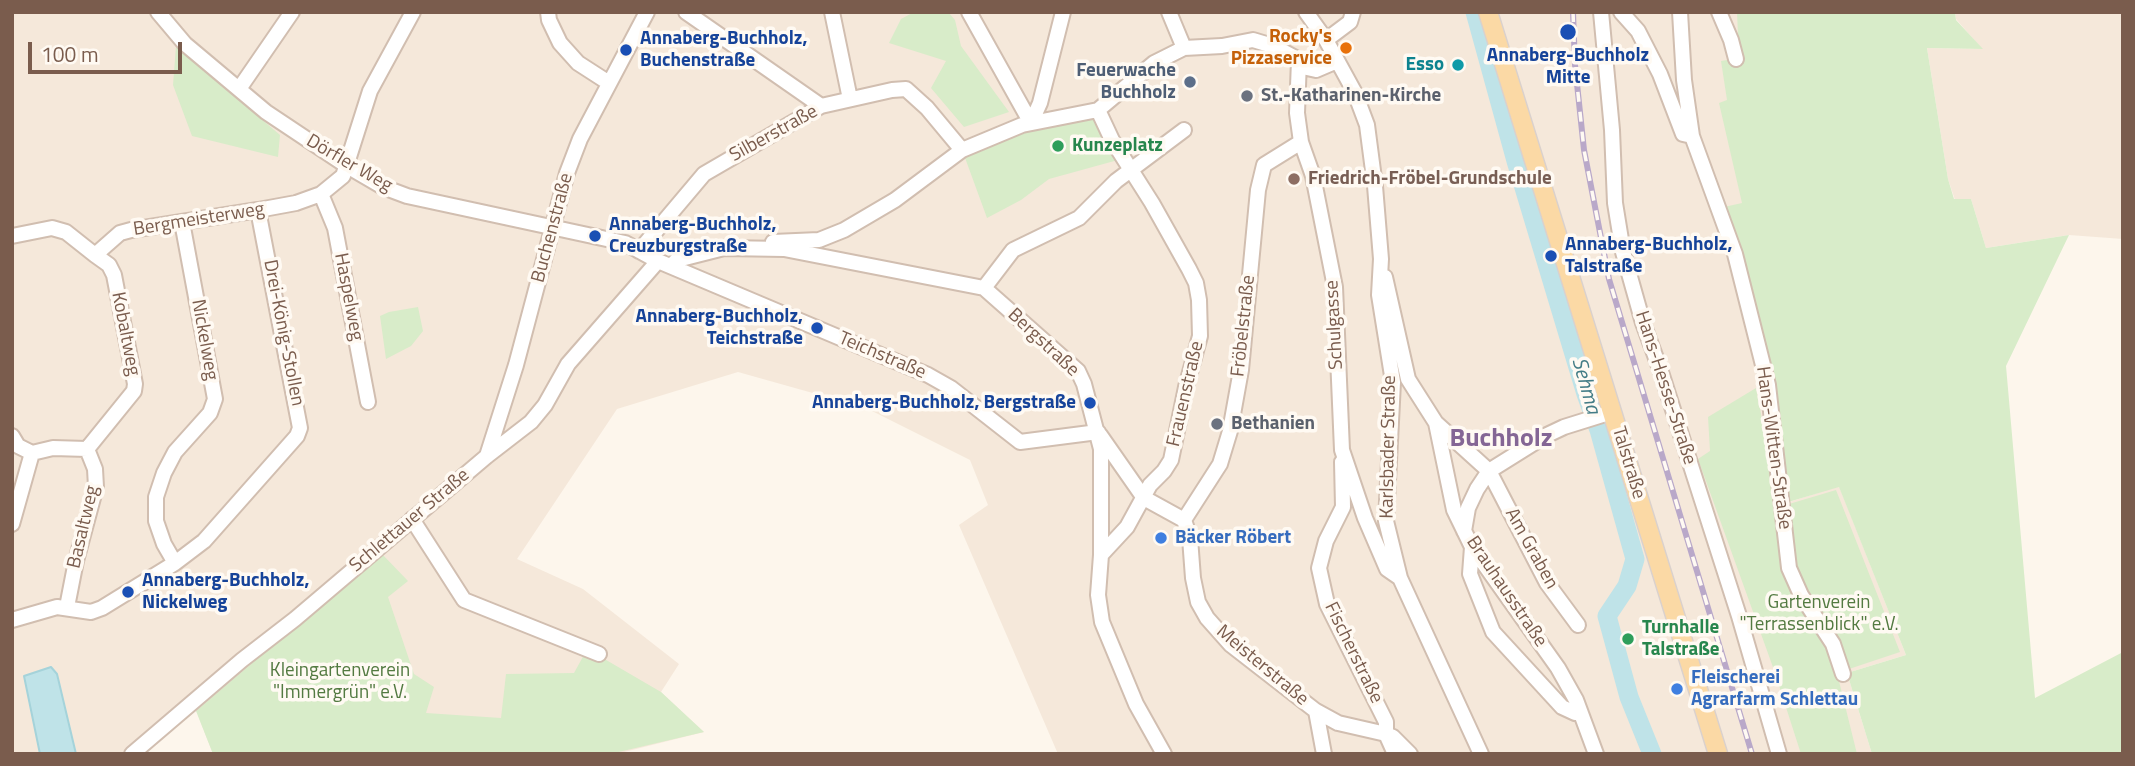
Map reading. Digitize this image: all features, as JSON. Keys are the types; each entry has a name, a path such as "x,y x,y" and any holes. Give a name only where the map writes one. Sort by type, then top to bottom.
{"main road":[{"name":"Talstraße","path":"1488,12 1608,413 1718,754"}],"street":[{"name":"Dörfler Weg","path":"158,12 185,44 266,112 383,187 407,196 625,243 639,251"},
{"path":"239,89 292,12"},
{"path":"347,166 370,92 413,12"},
{"path":"548,12 560,43 578,63 609,83"},
{"name":"Buchenstraße","path":"487,456 516,365 552,226 580,139 647,12"},
{"path":"686,12 821,106"},
{"path":"832,12 850,99"},
{"path":"969,12 1031,123"},
{"path":"1031,123 1040,103 1063,12"},
{"path":"1169,12 1184,48"},
{"name":"Karlsbader Straße","path":"1306,12 1326,40 1355,93 1367,125 1381,259 1379,295 1393,382 1386,521 1401,578 1481,754"},
{"path":"1326,40 1350,22 1353,12"},
{"name":"Hans-Hesse-Straße","path":"1601,12 1612,130 1615,203 1623,252 1643,323 1739,616 1779,754"},
{"name":"Hans-Witten-Straße","path":"1622,12 1638,31 1660,74 1683,134 1692,136"},
{"name":"Hans-Witten-Straße","path":"1680,12 1692,136 1735,254 1768,386 1789,568 1801,595 1833,644 1843,674"},
{"path":"1719,12 1736,59"},
{"name":"Schlettauer Straße","path":"132,754 531,422 545,405 568,365 665,264 750,243 819,240 844,230 895,200 962,150 1031,123 1098,110 1154,63 1184,48 1222,46 1253,40 1273,46 1307,68 1316,70 1337,61"},
{"name":"Schulgasse","path":"1298,60 1297,113 1301,142 1313,176 1335,287 1342,450 1387,569 1401,578"},
{"name":"Silberstraße","path":"639,251 704,174 821,106 906,89 927,108 962,150"},
{"name":"Frauenstraße","path":"1098,110 1112,140 1196,283 1200,319 1200,336 1171,460 1150,485 1127,527 1101,555"},
{"path":"724,248 784,249 984,288 1013,250 1079,218 1116,181 1184,130"},
{"name":"Fröbelstraße","path":"1184,520 1220,464 1230,431 1243,357 1257,203 1264,165 1301,142"},
{"name":"Bergmeisterweg","path":"95,255 120,233 296,203 321,194 343,176 347,166"},
{"name":"Haspelweg","path":"321,194 335,228 368,402"},
{"name":"Drei-König-Stollen","path":"12,620 47,609 67,607 91,612 176,563 204,541 297,436 300,428 258,211"},
{"name":"Nickelweg","path":"176,563 164,544 156,521 156,497 164,472 175,452 210,413 215,399 182,222"},
{"path":"12,236 52,228 66,232 95,255"},
{"name":"Teichstraße","path":"639,251 928,375 950,388 1020,442 1098,432"},
{"name":"Kobaltweg","path":"87,449 134,391 135,384 114,275 109,265 95,255"},
{"path":"1381,259 1408,379 1436,423 1489,471"},
{"name":"Bergstraße","path":"984,288 1078,371 1084,384 1101,449 1101,555 1098,595 1102,622 1155,747 1164,754"},
{"path":"1464,531 1468,508 1476,489 1489,471 1545,436 1608,413"},
{"name":"Brauhausstraße","path":"1436,423 1454,510 1464,531 1472,547 1558,668 1580,712 1596,754"},
{"path":"1098,432 1144,498 1184,520"},
{"path":"12,436 18,446 32,453 53,448 87,449"},
{"name":"Basaltweg","path":"67,607 76,561 96,488 95,469 87,449"},
{"name":"Fischerstraße","path":"1342,450 1343,507 1326,541 1319,568 1327,604 1386,722 1386,734 1395,754"},
{"path":"12,524 32,453"},
{"name":"Am Graben","path":"1489,471 1547,583 1578,625"},
{"path":"412,519 464,600 599,654"},
{"name":"Meisterstraße","path":"1184,520 1198,602 1207,618 1231,645 1316,711 1338,723 1393,737 1410,754"},
{"path":"1472,547 1470,574 1493,632 1562,707 1575,713 1580,712"},
{"path":"1316,711 1324,754"}],"shaded area":[{"path":"12,12 1794,12 1786,503 1839,486 1906,655 1847,673 1872,754 1058,754 959,525 988,505 970,460 866,408 738,372 617,409 517,559 583,589 679,664 661,692 704,732 616,754 213,754 191,697 126,754 12,754"},
{"path":"1955,12 2123,12 2123,239 2069,235 1986,248 1971,199 1955,200 1948,179 1927,48 1982,49 1956,19"}],"green space":[{"path":"914,12 948,12 955,20 961,46 1009,112 964,127 931,88 946,61 889,43 901,19"},
{"path":"1737,12 1955,12 1956,20 1983,49 1927,48 1948,179 1954,199 1971,199 1986,248 2069,235 2006,366 2035,698 2123,652 2123,754 1872,754 1847,673 1906,655 1839,487 1785,503 1768,368 1724,207 1742,203 1719,103 1727,100 1721,61 1739,58"},
{"path":"176,46 280,135 278,157 192,136 173,85"},
{"path":"1092,114 1118,160 1049,179 1021,200 987,218 964,155 1032,126"},
{"path":"418,307 423,331 411,346 386,359 380,316"},
{"name":"Gartenverein \"Terrassenblick\" e.V.","path":"1756,388 1779,507 1836,490 1900,652 1837,673 1857,754 1801,754 1774,670 1698,459 1710,451 1708,417"},
{"name":"Kleingartenverein \"Immergrün\" e.V.","path":"381,553 408,581 388,597 414,674 434,687 426,713 501,718 506,674 574,673 585,653 601,657 661,692 704,732 610,754 213,754 196,711"}],"water":[{"path":"51,667 57,674 76,754 40,754 24,676"}],"waterway":[{"name":"Sehma","path":"1475,12 1516,161 1599,430 1635,559 1627,586 1607,616 1629,697 1652,754"}],"railway":[{"path":"1573,12 1575,65 1584,150 1609,279 1752,754"}],"place":[{"name":"Annaberg-Buchholz Mitte","path":"1568,32"},
{"name":"Rocky's Pizzaservice","path":"1346,48"},
{"name":"Annaberg-Buchholz, Buchenstraße","path":"626,50"},
{"name":"Esso","path":"1458,65"},
{"name":"Feuerwache Buchholz","path":"1190,82"},
{"name":"St.-Katharinen-Kirche","path":"1247,96"},
{"name":"Kunzeplatz","path":"1058,146"},
{"name":"Friedrich-Fröbel-Grundschule","path":"1294,179"},
{"name":"Annaberg-Buchholz, Creuzburgstraße","path":"595,236"},
{"name":"Annaberg-Buchholz, Talstraße","path":"1551,256"},
{"name":"Annaberg-Buchholz, Teichstraße","path":"817,328"},
{"name":"Annaberg-Buchholz, Bergstraße","path":"1090,403"},
{"name":"Bethanien","path":"1217,424"},
{"name":"Bäcker Röbert","path":"1161,538"},
{"name":"Annaberg-Buchholz, Nickelweg","path":"128,592"},
{"name":"Turnhalle Talstraße","path":"1628,639"},
{"name":"Fleischerei Agrarfarm Schlettau","path":"1677,689"}],"district":[{"name":"Buchholz","path":"1501,440"}]}
